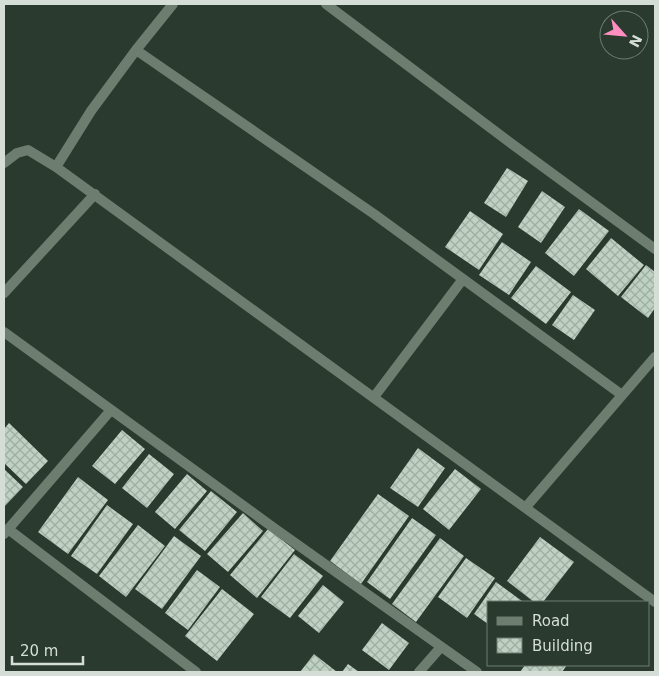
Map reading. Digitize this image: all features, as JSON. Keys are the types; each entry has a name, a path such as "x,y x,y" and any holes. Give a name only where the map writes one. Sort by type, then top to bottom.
{"street":[{"path":"56,167 91,111 173,4"},
{"path":"326,4 655,249"},
{"path":"136,50 374,214 622,395"},
{"path":"4,163 17,154 28,150 56,167 655,602"},
{"path":"4,293 94,194"},
{"path":"374,397 463,278"},
{"path":"4,332 476,672"},
{"path":"526,507 655,357"},
{"path":"111,410 6,531 196,672"},
{"path":"419,672 442,647"}],"building":[{"path":"507,168 528,181 506,217 484,203"},
{"path":"542,191 565,207 541,243 518,227"},
{"path":"579,209 609,231 574,276 545,253"},
{"path":"470,211 503,234 479,270 445,247"},
{"path":"611,238 644,265 618,296 586,269"},
{"path":"502,242 531,262 509,295 479,275"},
{"path":"646,265 655,272 655,308 648,318 621,297"},
{"path":"536,266 571,292 546,324 511,298"},
{"path":"573,295 595,310 574,340 552,325"},
{"path":"9,423 48,461 26,484 4,463 4,429"},
{"path":"122,430 145,449 115,484 92,466"},
{"path":"418,448 445,468 418,507 390,488"},
{"path":"149,454 174,474 147,508 122,488"},
{"path":"4,469 23,487 5,506 4,504"},
{"path":"455,469 481,489 449,530 423,509"},
{"path":"187,474 207,491 175,529 155,512"},
{"path":"78,477 108,500 68,554 38,532"},
{"path":"211,491 237,512 205,551 179,530"},
{"path":"378,494 409,516 361,584 330,561"},
{"path":"107,505 133,524 97,574 71,556"},
{"path":"243,513 263,531 228,572 207,554"},
{"path":"412,518 436,535 390,599 367,582"},
{"path":"138,525 165,546 126,597 99,576"},
{"path":"268,529 295,550 257,598 230,575"},
{"path":"174,536 201,556 162,609 135,589"},
{"path":"540,537 574,562 544,601 533,601 507,581"},
{"path":"440,538 464,556 416,622 392,604"},
{"path":"294,554 323,576 290,618 261,597"},
{"path":"466,558 495,578 467,618 438,597"},
{"path":"197,570 220,587 188,630 165,613"},
{"path":"496,582 522,601 487,601 487,623 474,614"},
{"path":"323,585 344,602 319,633 298,616"},
{"path":"222,589 254,614 217,661 185,636"},
{"path":"382,623 409,643 389,670 362,650"},
{"path":"314,654 337,672 300,672"},
{"path":"348,664 359,672 342,672"},
{"path":"524,666 566,666 562,672 520,672"}]}
